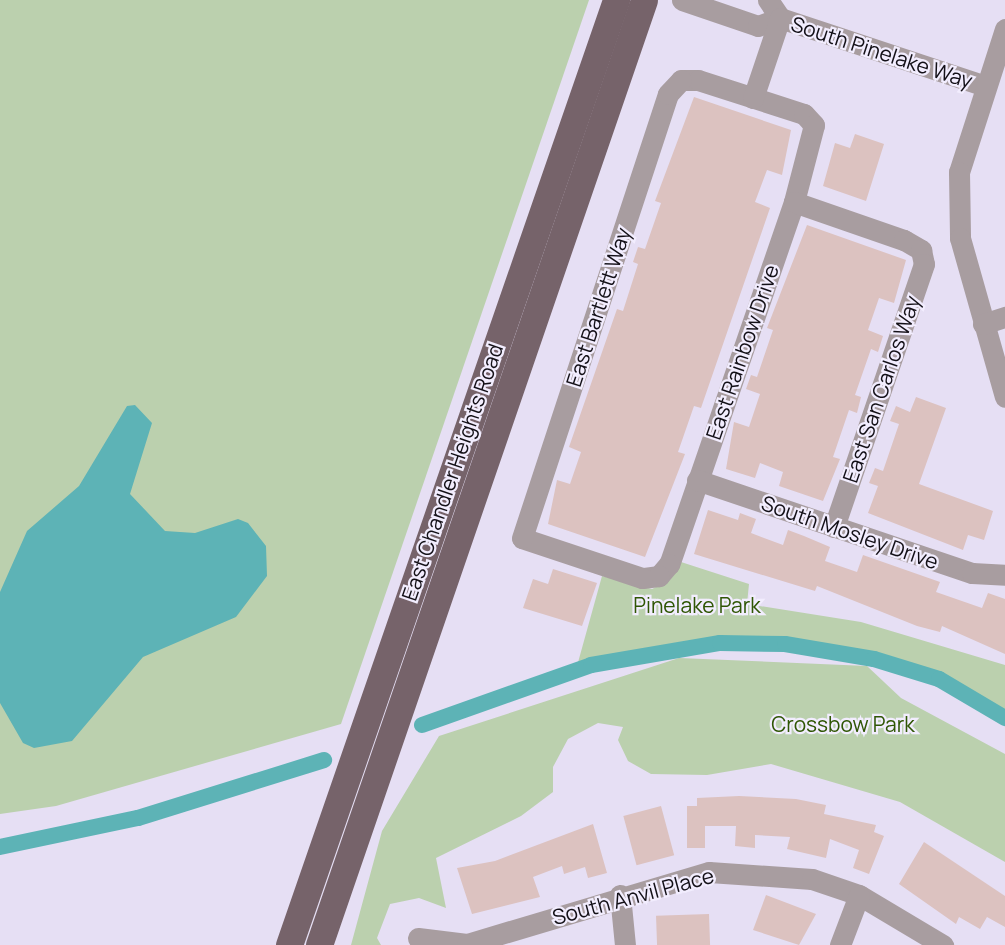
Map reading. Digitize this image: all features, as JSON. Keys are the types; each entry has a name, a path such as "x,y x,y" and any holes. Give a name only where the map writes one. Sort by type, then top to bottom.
{"main road":[{"name":"East Chandler Heights Road","path":"289,945 616,0"},
{"name":"East Chandler Heights Road","path":"319,945 644,0"},
{"path":"364,730 397,718"},
{"path":"350,771 382,763"},
{"path":"332,824 358,832"}],"street":[{"name":"South Pinelake Way","path":"682,0 758,27 780,18"},
{"name":"South Pinelake Way","path":"768,0 780,18 983,85"},
{"path":"753,98 780,18"},
{"path":"1005,29 983,85 959,172 960,238 1005,397"},
{"name":"East Bartlett Way","path":"659,576 642,578 522,538 668,94 681,80 698,80 753,98"},
{"name":"East Rainbow Drive","path":"659,576 669,564 794,202 814,124 804,114 753,98"},
{"name":"East San Carlos Way","path":"794,202 921,250 924,264 834,527"},
{"path":"983,324 1005,317"},
{"name":"South Mosley Drive","path":"697,480 972,573 1005,575"},
{"name":"South Anvil Place","path":"418,939 467,944 620,895 709,872 812,879 859,895 943,945"},
{"path":"620,895 626,945"},
{"path":"840,945 859,895"}],"green space":[{"path":"0,0 589,0 341,724 56,806 0,814"},
{"name":"Pinelake Park","path":"681,562 749,584 747,604 861,622 1005,665 1005,713 943,677 899,660 763,640 690,642 577,666 602,576 652,589 670,580"},
{"name":"Crossbow Park","path":"679,658 867,666 901,698 1005,754 1005,862 900,802 771,764 707,775 651,774 628,761 618,740 623,727 598,723 568,739 553,767 553,792 521,816 436,858 446,908 419,898 390,904 377,938 381,945 351,945 382,831 439,736"}],"shaded area":[{"path":"135,405 152,423 130,494 165,531 195,533 238,519 248,523 266,546 267,576 236,617 143,657 72,741 34,748 23,743 0,703 0,592 27,531 79,486 127,406"}],"building":[{"path":"694,97 791,130 782,175 767,170 755,202 770,208 701,408 694,406 678,452 685,454 645,557 548,524 557,480 570,484 581,452 569,447 617,309 623,311 638,264 633,262 638,247 645,249 661,203 655,201"},
{"path":"855,134 884,144 866,201 823,186 835,143 850,148"},
{"path":"807,225 906,260 894,303 879,298 868,330 883,336 878,352 871,349 855,395 861,397 857,413 849,410 833,457 840,459 823,501 779,486 783,472 760,463 755,478 726,469 734,422 749,427 760,394 746,389 751,375 757,377 773,330 767,328"},
{"path":"916,397 946,408 919,484 993,511 984,540 968,535 963,550 868,513 878,486 869,483 875,468 883,471 899,424 890,421 896,406 910,412"},
{"path":"708,510 738,520 740,513 756,519 751,533 783,545 788,530 804,536 830,547 825,561 857,572 863,555 940,582 936,592 982,608 988,593 1005,599 1005,654 942,626 940,632 917,626 817,586 815,591 694,554"},
{"path":"553,569 597,583 582,626 523,608 533,579 548,584"},
{"path":"739,796 796,799 826,805 824,814 876,825 874,832 884,836 869,874 853,868 859,850 830,839 826,858 787,849 790,837 755,835 755,848 735,846 736,826 705,826 705,848 687,848 687,806 697,806 697,798"},
{"path":"661,806 674,855 637,865 623,816"},
{"path":"593,824 607,873 588,878 585,867 564,874 562,866 533,877 540,897 472,914 457,868 495,861"},
{"path":"924,842 1005,896 1005,927 987,917 980,929 959,917 956,924 899,884"},
{"path":"766,895 816,914 799,945 753,930"},
{"path":"709,914 710,945 657,945 656,916"}],"waterway":[{"path":"422,725 591,665 720,643 785,644 874,659 939,679 1005,718"},
{"path":"0,847 138,818 324,760"}]}
